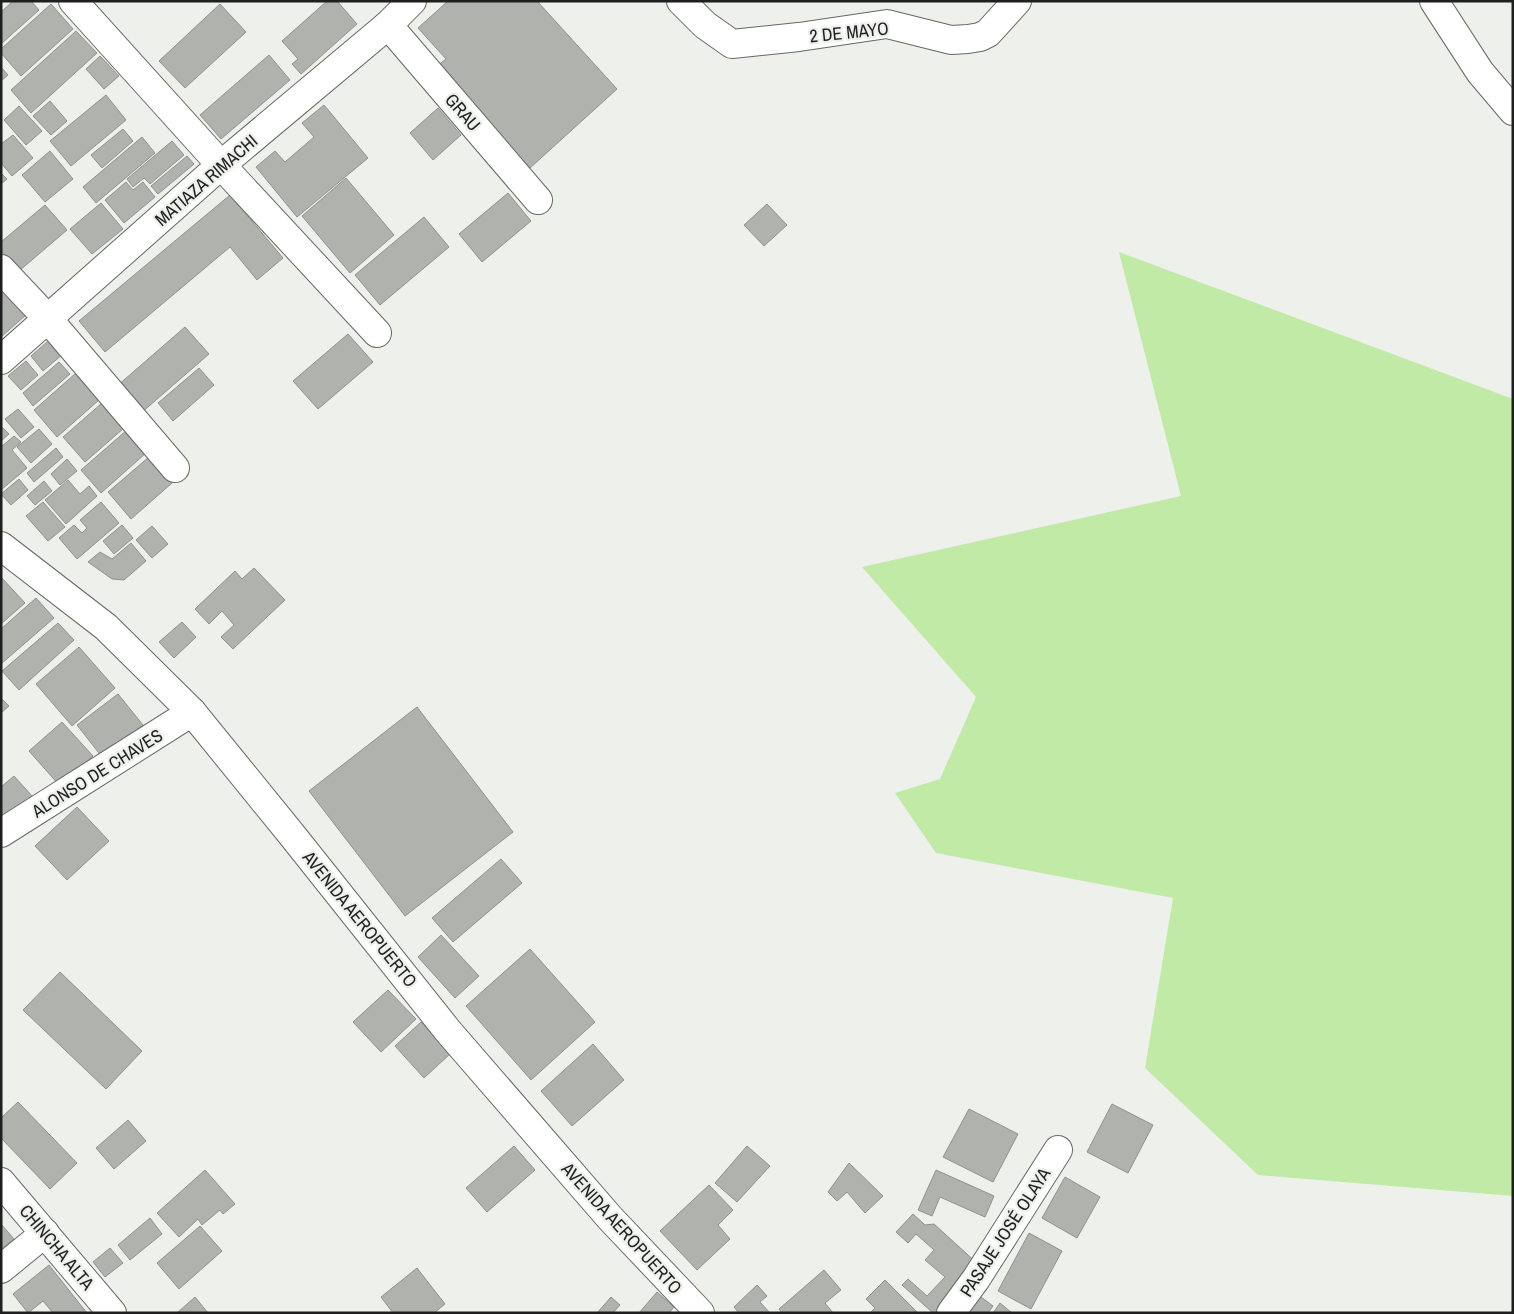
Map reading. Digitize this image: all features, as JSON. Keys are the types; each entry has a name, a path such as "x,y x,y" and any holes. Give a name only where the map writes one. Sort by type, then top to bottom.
{"street":[{"path":"74,1 221,165 377,333"},
{"name":"MATIAZA RIMACHI","path":"1,360 221,165 388,25 412,1"},
{"name":"2 DE MAYO","path":"681,1 705,26 732,44 799,37 887,24 951,40 968,39 980,37 988,33 1018,1"},
{"path":"1434,1 1480,72 1513,111"},
{"name":"GRAU","path":"388,25 538,200"},
{"path":"1,268 48,319 175,468"},
{"name":"AVENIDA AEROPUERTO","path":"4,546 106,627 192,712 448,1031 610,1218 700,1313"},
{"name":"ALONSO DE CHAVES","path":"1,833 192,712"},
{"name":"PASAJE JOSÉ OLAYA","path":"951,1313 976,1280 1058,1150"},
{"name":"CHINCHA ALTA","path":"1,1182 112,1313"},
{"path":"1,1269 45,1233"}],"green space":[{"path":"1119,252 1513,399 1513,1196 1258,1175 1145,1068 1173,898 936,853 895,793 940,779 976,697 862,567 1181,496"}],"building":[{"path":"13,1 31,1 39,10 1,44 1,12"},
{"path":"327,1 337,1 357,24 301,74 292,64 298,59 282,41"},
{"path":"448,1 537,1 617,89 530,168 437,66 446,59 418,28"},
{"path":"51,4 73,29 21,76 1,53 1,49"},
{"path":"220,4 246,32 185,88 159,61"},
{"path":"76,31 97,53 31,113 11,90"},
{"path":"269,55 290,80 221,139 200,115"},
{"path":"100,56 119,76 104,89 86,69"},
{"path":"1,67 8,75 1,81"},
{"path":"106,95 126,120 71,166 50,141"},
{"path":"50,101 67,121 51,135 33,116"},
{"path":"324,105 368,158 297,217 256,167 275,151 285,162 314,137 302,123"},
{"path":"19,106 42,131 26,145 4,120"},
{"path":"438,108 461,135 433,160 410,133"},
{"path":"123,129 133,141 102,168 91,155"},
{"path":"13,135 33,158 12,176 1,163 1,144"},
{"path":"142,137 155,153 96,203 83,187"},
{"path":"172,141 184,155 150,184 144,178 133,187 127,179"},
{"path":"50,151 73,179 45,202 22,175"},
{"path":"187,156 194,164 158,194 151,186"},
{"path":"1,173 7,179 1,184"},
{"path":"346,178 394,235 350,273 302,216"},
{"path":"126,182 133,190 143,182 155,197 124,223 105,200"},
{"path":"508,193 531,221 482,262 459,234"},
{"path":"230,195 283,258 257,280 230,247 105,352 79,321"},
{"path":"101,203 123,229 92,254 70,229"},
{"path":"767,204 787,225 764,246 744,225"},
{"path":"45,205 67,230 19,271 1,251 1,242"},
{"path":"424,217 449,247 380,305 355,275"},
{"path":"4,290 26,315 1,337 1,293"},
{"path":"185,327 209,354 141,413 117,386"},
{"path":"56,334 69,349 43,371 31,356"},
{"path":"348,334 373,362 318,409 293,381"},
{"path":"26,361 38,375 21,390 8,376"},
{"path":"59,362 70,374 33,406 23,393"},
{"path":"199,368 214,385 173,421 158,403"},
{"path":"76,373 99,400 57,437 34,410"},
{"path":"102,403 124,428 85,462 63,437"},
{"path":"18,409 34,427 21,438 5,419"},
{"path":"1,426 9,434 1,441"},
{"path":"39,429 52,444 31,463 17,447"},
{"path":"127,430 146,453 101,493 81,470"},
{"path":"14,436 21,442 12,450 27,468 1,490 1,447"},
{"path":"56,448 63,457 34,482 27,473"},
{"path":"149,457 172,483 131,519 108,492"},
{"path":"67,459 77,471 60,485 51,474"},
{"path":"19,479 28,490 11,505 1,494"},
{"path":"68,480 80,494 89,486 97,496 66,524 45,500"},
{"path":"44,481 52,491 35,505 27,496"},
{"path":"43,502 65,527 48,541 26,516"},
{"path":"101,502 119,523 77,559 59,538 74,525 82,533 87,528 80,520"},
{"path":"122,525 133,538 114,554 103,541"},
{"path":"152,526 168,544 152,558 136,540"},
{"path":"131,543 146,561 124,580 112,579 88,562 100,552 112,559"},
{"path":"254,568 285,600 233,649 221,637 234,625 222,611 209,624 195,609 235,571 242,579"},
{"path":"1,577 25,603 1,624"},
{"path":"36,598 54,618 1,664 1,629"},
{"path":"182,622 196,637 174,658 159,642"},
{"path":"58,623 74,640 19,690 2,671"},
{"path":"79,647 115,688 72,726 36,684"},
{"path":"118,694 143,725 102,757 77,725"},
{"path":"1,698 9,706 1,713"},
{"path":"417,707 513,832 405,916 309,791"},
{"path":"62,722 93,756 60,786 29,751"},
{"path":"14,776 32,796 3,822 1,820 1,787"},
{"path":"77,807 109,841 67,880 35,846"},
{"path":"501,859 522,883 453,942 432,918"},
{"path":"441,935 479,976 455,998 418,957"},
{"path":"530,949 595,1022 531,1080 466,1006"},
{"path":"60,972 142,1051 106,1089 23,1010"},
{"path":"388,990 416,1019 381,1052 353,1022"},
{"path":"421,1022 450,1054 424,1078 395,1046"},
{"path":"593,1044 624,1080 572,1126 541,1091"},
{"path":"18,1102 77,1163 50,1189 1,1138 1,1118"},
{"path":"1112,1104 1153,1125 1128,1173 1087,1152"},
{"path":"969,1109 1018,1134 993,1182 943,1157"},
{"path":"128,1120 146,1141 114,1169 96,1148"},
{"path":"514,1146 535,1170 487,1212 466,1188"},
{"path":"747,1146 770,1166 737,1202 715,1183"},
{"path":"849,1163 883,1196 865,1213 847,1192 837,1201 828,1192"},
{"path":"205,1170 235,1204 223,1214 220,1210 202,1225 198,1219 179,1237 157,1213"},
{"path":"936,1170 994,1196 985,1217 940,1197 932,1216 918,1210"},
{"path":"1065,1177 1100,1197 1077,1238 1042,1218"},
{"path":"709,1185 733,1210 718,1225 730,1239 697,1270 660,1231"},
{"path":"913,1214 925,1225 934,1224 979,1265 936,1313 933,1313 902,1285 908,1279 927,1296 945,1277 925,1260 934,1250 916,1234 908,1243 896,1232"},
{"path":"150,1218 162,1234 130,1260 118,1245"},
{"path":"1,1224 14,1239 1,1249"},
{"path":"200,1226 222,1251 179,1289 157,1263"},
{"path":"1029,1233 1062,1251 1031,1309 998,1291"},
{"path":"110,1248 123,1263 105,1277 93,1262"},
{"path":"49,1265 87,1313 53,1313 43,1301 28,1313 13,1294"},
{"path":"417,1268 445,1304 434,1313 393,1313 381,1297"},
{"path":"824,1270 841,1290 825,1303 833,1313 782,1313 779,1309"},
{"path":"885,1280 918,1313 870,1313 875,1308 866,1299"},
{"path":"757,1285 767,1296 760,1302 770,1313 739,1313 734,1307"},
{"path":"657,1292 674,1307 669,1313 639,1313"},
{"path":"977,1294 993,1306 988,1313 963,1313"},
{"path":"195,1297 208,1313 177,1313"},
{"path":"611,1297 620,1305 613,1313 597,1313"},
{"path":"1000,1303 1012,1313 993,1313"}]}
